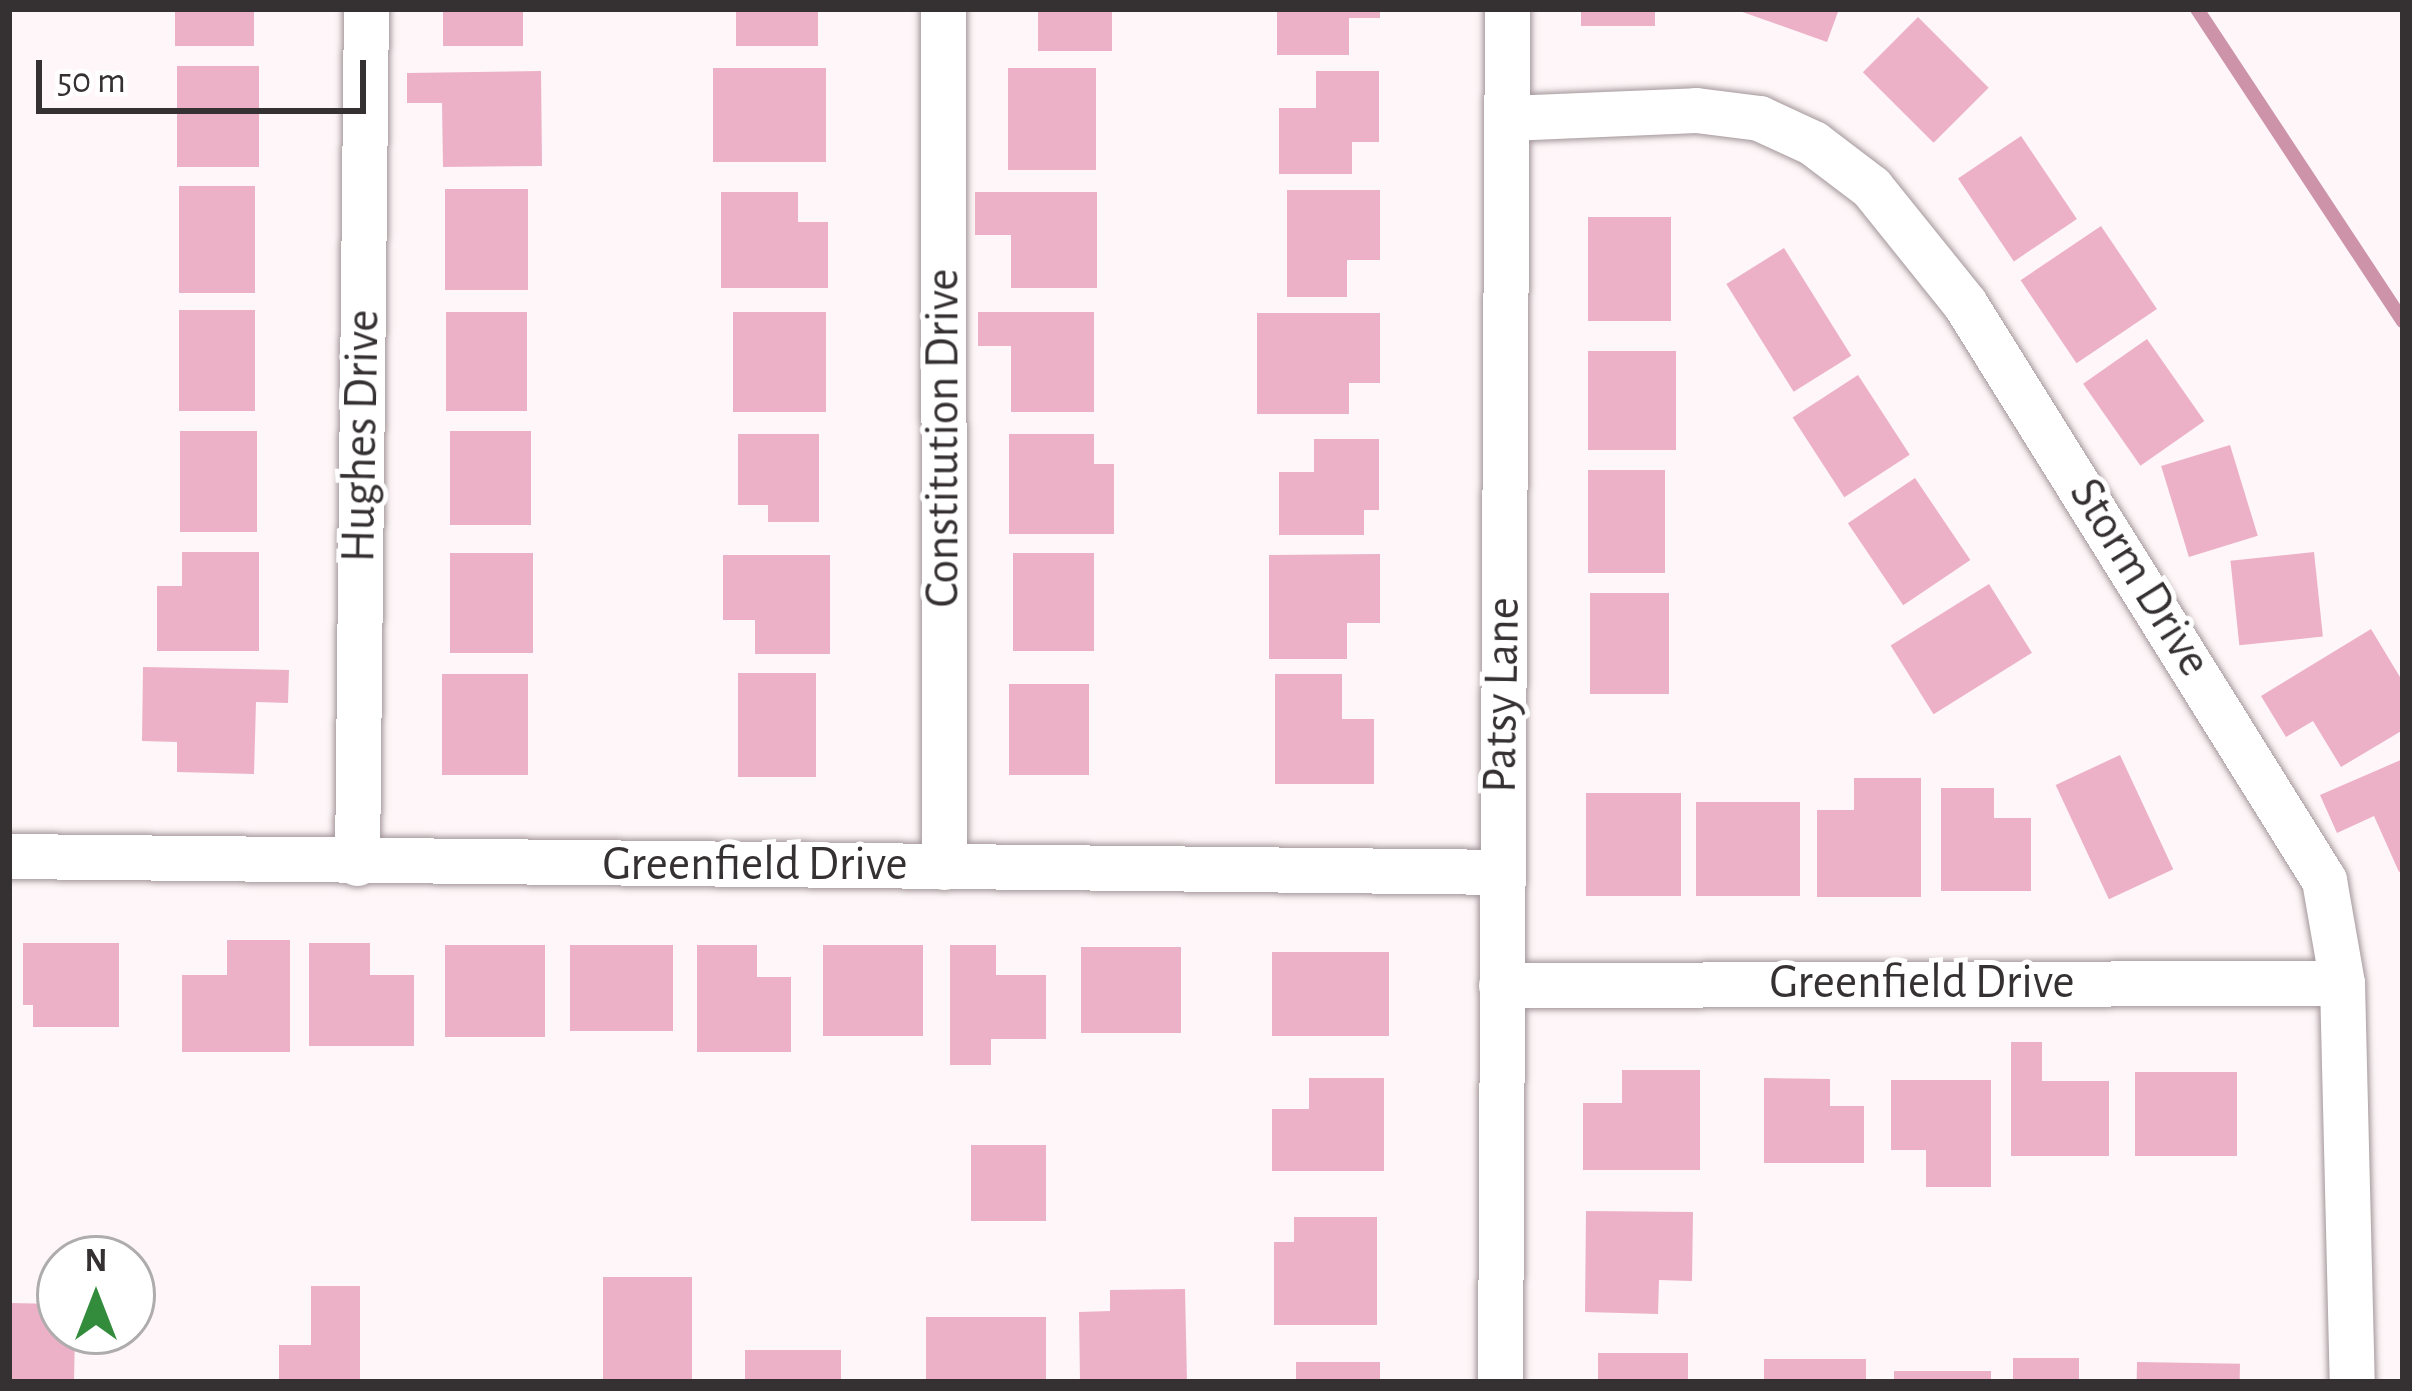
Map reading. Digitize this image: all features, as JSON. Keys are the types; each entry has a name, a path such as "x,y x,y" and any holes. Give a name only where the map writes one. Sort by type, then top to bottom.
{"street":[{"name":"Hughes Drive","path":"357,863 366,9"},
{"name":"Constitution Drive","path":"944,9 944,867"},
{"name":"Patsy Lane","path":"1500,1382 1507,9"},
{"name":"Storm Drive","path":"1508,118 1696,110 1760,118 1814,143 1871,187 1965,304 2324,880 2342,983 2352,1382"},
{"name":"Greenfield Drive","path":"9,856 1501,872"},
{"name":"Greenfield Drive","path":"1501,985 2342,983"}],"building":[{"path":"175,9 254,9 254,46 175,46"},
{"path":"443,9 523,9 523,46 443,46"},
{"path":"736,9 818,9 818,46 736,46"},
{"path":"1038,9 1112,9 1112,51 1038,51"},
{"path":"1277,9 1380,9 1380,18 1349,18 1349,55 1277,55"},
{"path":"1581,9 1655,9 1655,26 1581,26"},
{"path":"1734,9 1839,9 1827,42"},
{"path":"1918,17 1989,88 1934,143 1863,72"},
{"path":"177,66 259,66 259,167 177,167"},
{"path":"713,68 826,68 826,162 713,162"},
{"path":"1008,68 1096,68 1096,170 1008,170"},
{"path":"541,71 542,166 443,167 442,103 407,103 407,73"},
{"path":"1316,71 1379,71 1379,142 1352,142 1352,174 1279,174 1279,108 1316,108"},
{"path":"2021,136 2077,219 2014,261 1958,178"},
{"path":"179,186 255,186 255,293 179,293"},
{"path":"445,189 528,189 528,290 445,290"},
{"path":"1287,190 1380,190 1380,260 1347,260 1347,297 1287,297"},
{"path":"721,192 798,192 798,222 828,222 828,288 721,288"},
{"path":"975,192 1097,192 1097,288 1011,288 1011,235 975,235"},
{"path":"1588,217 1671,217 1671,321 1588,321"},
{"path":"2101,226 2157,309 2077,363 2021,280"},
{"path":"1784,248 1851,356 1794,392 1726,284"},
{"path":"179,310 255,310 255,411 179,411"},
{"path":"446,312 527,312 527,411 446,411"},
{"path":"733,312 826,312 826,412 733,412"},
{"path":"978,312 1094,312 1094,412 1011,412 1011,346 978,346"},
{"path":"1257,313 1380,313 1380,383 1349,383 1349,414 1257,414"},
{"path":"2147,339 2204,421 2140,466 2083,384"},
{"path":"1588,351 1676,351 1676,450 1588,450"},
{"path":"1858,375 1910,455 1844,497 1793,417"},
{"path":"180,431 257,431 257,532 180,532"},
{"path":"450,431 531,431 531,525 450,525"},
{"path":"738,434 819,434 819,522 768,522 768,505 738,505"},
{"path":"1009,434 1094,434 1094,464 1114,464 1114,534 1009,534"},
{"path":"1314,439 1379,439 1379,510 1364,510 1364,535 1279,535 1279,472 1314,472"},
{"path":"2230,445 2258,536 2189,557 2161,466"},
{"path":"1588,470 1665,470 1665,573 1588,573"},
{"path":"1915,478 1970,560 1903,605 1848,523"},
{"path":"182,552 259,552 259,651 157,651 157,586 182,586"},
{"path":"2314,552 2323,637 2239,645 2230,561"},
{"path":"450,553 533,553 533,653 450,653"},
{"path":"1013,553 1094,553 1094,651 1013,651"},
{"path":"1380,554 1380,623 1347,623 1347,659 1269,659 1269,555"},
{"path":"723,555 830,555 830,654 755,654 755,620 723,620"},
{"path":"1989,584 2032,653 1934,714 1891,645"},
{"path":"1590,593 1669,593 1669,694 1590,694"},
{"path":"2371,629 2403,682 2403,730 2341,767 2313,721 2286,737 2261,696"},
{"path":"143,667 289,670 288,703 256,702 254,774 177,772 177,742 142,741"},
{"path":"738,673 816,673 816,777 738,777"},
{"path":"442,674 528,674 528,775 442,775"},
{"path":"1275,674 1342,674 1342,719 1374,719 1374,784 1275,784"},
{"path":"1009,684 1089,684 1089,775 1009,775"},
{"path":"2120,755 2173,869 2109,899 2056,785"},
{"path":"2403,759 2403,870 2399,872 2374,816 2337,833 2320,795"},
{"path":"1854,778 1921,778 1921,897 1817,897 1817,810 1854,810"},
{"path":"1941,788 1994,788 1994,818 2031,818 2031,891 1941,891"},
{"path":"1586,793 1681,793 1681,896 1586,896"},
{"path":"1696,802 1800,802 1800,896 1696,896"},
{"path":"227,940 290,940 290,1052 182,1052 182,975 227,975"},
{"path":"23,943 119,943 119,1027 33,1027 33,1005 23,1005"},
{"path":"309,943 370,943 370,975 414,975 414,1046 309,1046"},
{"path":"445,945 545,945 545,1037 445,1037"},
{"path":"570,945 673,945 673,1031 570,1031"},
{"path":"697,945 757,945 757,977 791,977 791,1052 697,1052"},
{"path":"823,945 923,945 923,1036 823,1036"},
{"path":"950,945 996,945 996,975 1046,975 1046,1039 991,1039 991,1065 950,1065"},
{"path":"1081,947 1181,947 1181,1033 1081,1033"},
{"path":"1272,952 1389,952 1389,1036 1272,1036"},
{"path":"2011,1042 2042,1042 2042,1081 2109,1081 2109,1156 2011,1156"},
{"path":"1622,1070 1700,1070 1700,1170 1583,1170 1583,1103 1622,1103"},
{"path":"2135,1072 2237,1072 2237,1156 2135,1156"},
{"path":"1309,1078 1384,1078 1384,1171 1272,1171 1272,1109 1309,1109"},
{"path":"1764,1078 1830,1079 1830,1106 1864,1106 1864,1163 1764,1163"},
{"path":"1891,1080 1991,1080 1991,1187 1926,1187 1926,1150 1891,1150"},
{"path":"971,1145 1046,1145 1046,1221 971,1221"},
{"path":"1586,1211 1693,1212 1692,1281 1659,1280 1658,1314 1585,1312"},
{"path":"1294,1217 1377,1217 1377,1325 1274,1325 1274,1242 1294,1242"},
{"path":"603,1277 692,1277 692,1382 603,1382"},
{"path":"311,1286 360,1286 360,1382 279,1382 279,1345 311,1345"},
{"path":"1185,1289 1187,1382 1080,1382 1079,1312 1110,1311 1110,1290"},
{"path":"9,1303 36,1304 36,1355 75,1355 74,1382 9,1382"},
{"path":"926,1317 1046,1317 1046,1382 926,1382"},
{"path":"745,1350 841,1350 841,1382 745,1382"},
{"path":"1598,1353 1688,1353 1688,1382 1598,1382"},
{"path":"2013,1358 2079,1358 2079,1382 2013,1382"},
{"path":"1764,1359 1866,1359 1866,1382 1764,1382"},
{"path":"1296,1362 1380,1362 1380,1382 1296,1382"},
{"path":"2137,1362 2240,1364 2240,1382 2137,1382"},
{"path":"1894,1371 1991,1371 1991,1382 1894,1382"}],"waterway":[{"path":"2197,9 2403,321"}]}
